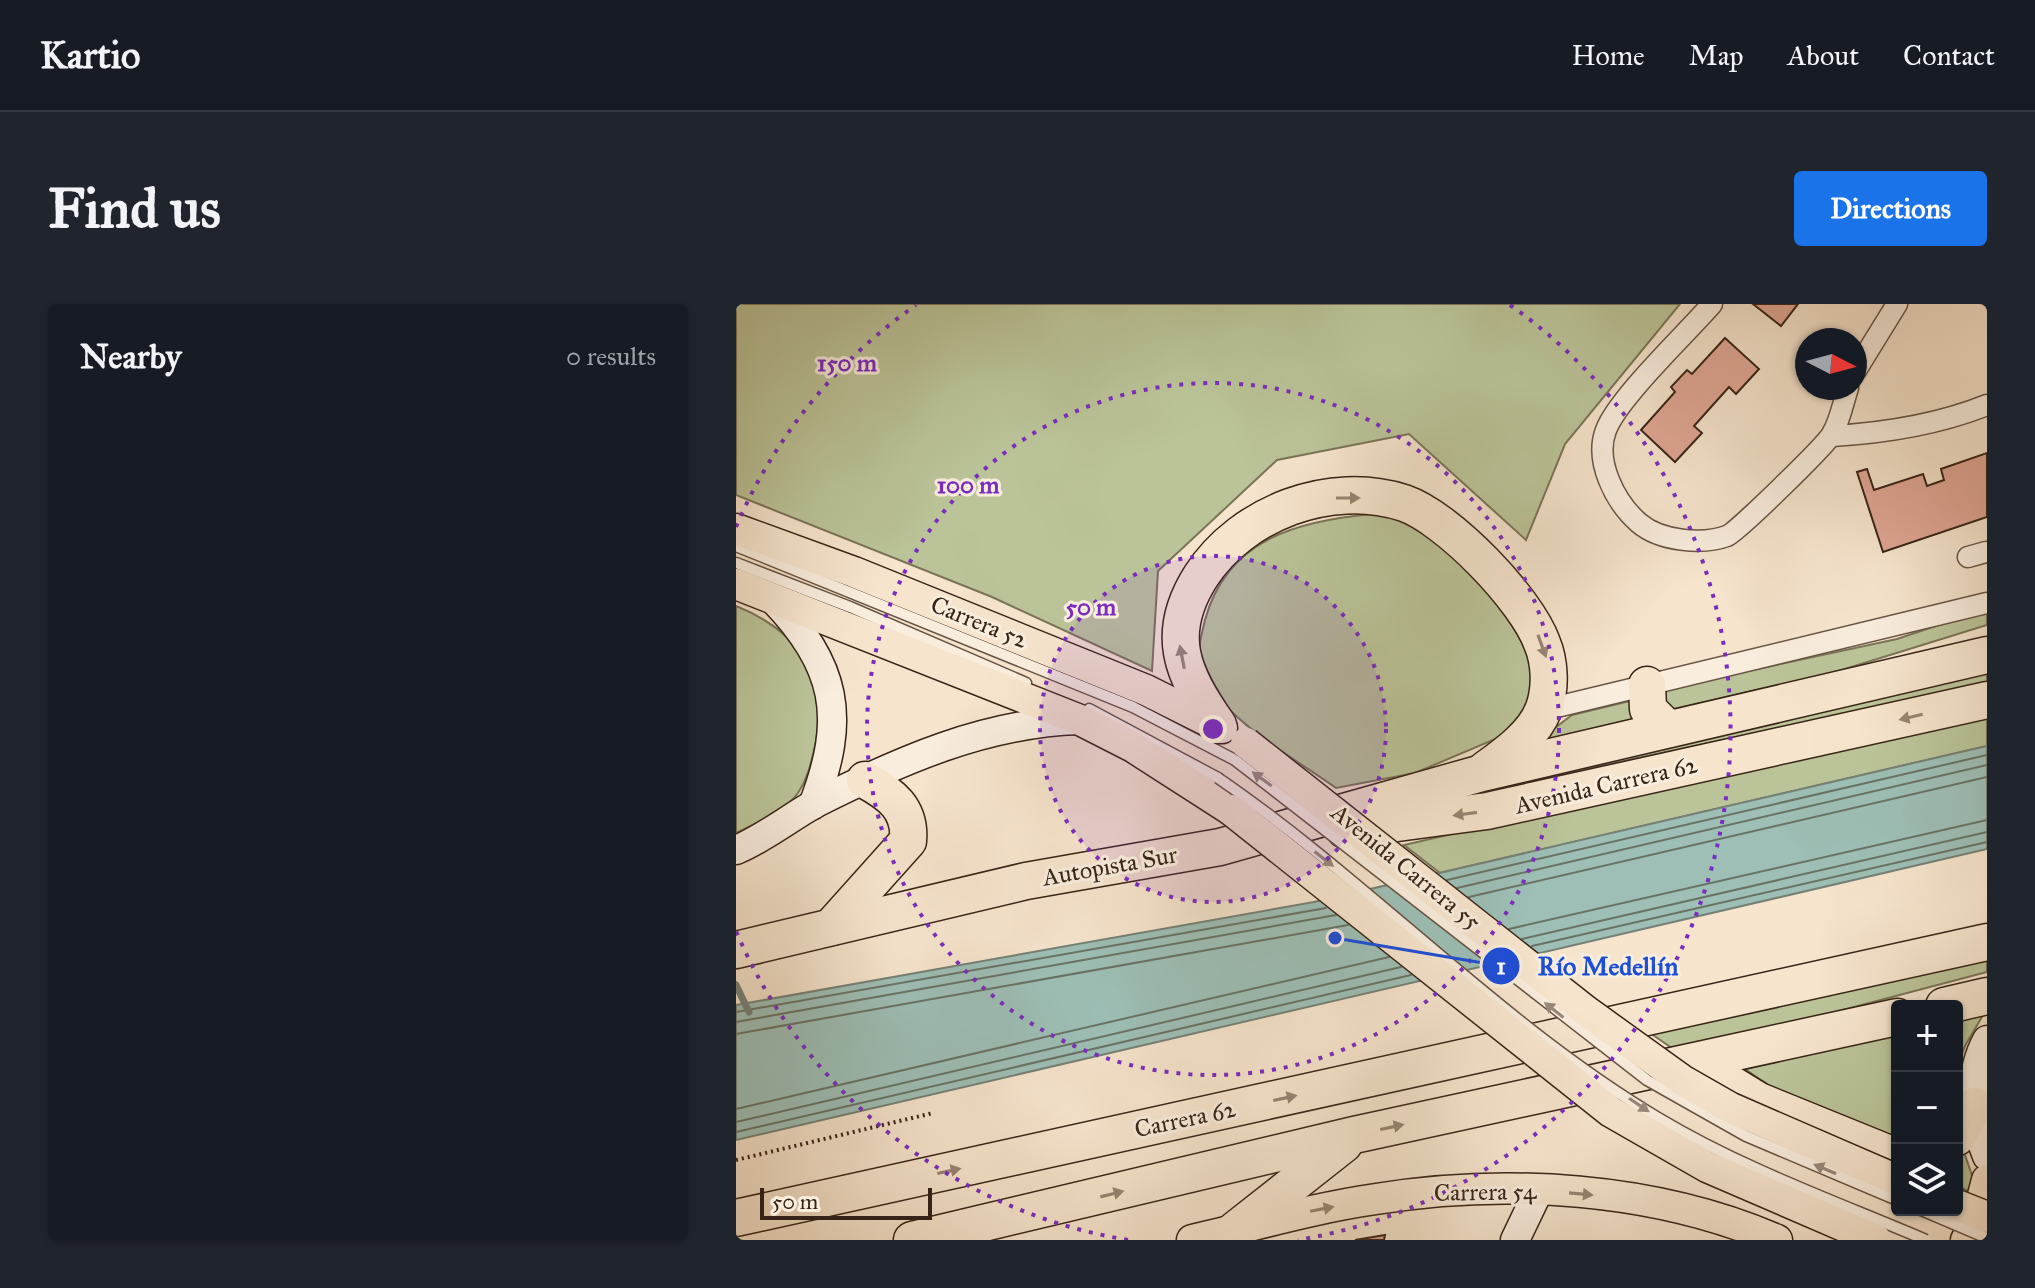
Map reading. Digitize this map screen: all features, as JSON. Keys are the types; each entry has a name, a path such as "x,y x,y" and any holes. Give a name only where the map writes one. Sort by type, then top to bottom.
{"highway":[{"path":"1233,743 1186,674 1180,647 1181,623 1189,595 1208,565 1233,539 1266,515 1307,501 1338,497 1403,503 1454,533 1524,611 1542,642 1548,667 1544,710 1522,739 1482,773"},
{"name":"Avenida Carrera 62","path":"1482,773 1987,655"},
{"path":"1647,685 1648,709 1668,729"},
{"name":"Avenida Carrera 62","path":"1220,847 1487,811 1987,700"},
{"name":"Autopista Sur","path":"736,950 1026,881 1220,847 1482,773"},
{"path":"831,927 908,841 910,825 903,810 891,794 865,780"},
{"name":"Carrera 62","path":"736,1218 1987,942"},
{"path":"1963,1002 1987,996"},
{"path":"912,1240 1354,1135 1697,1063 1891,1018"},
{"path":"1697,1063 1759,1101 1891,1155"},
{"path":"1233,1235 1354,1135"}],"main road":[{"name":"Carrera 52","path":"736,529 854,572 1131,684 1233,743"},
{"path":"736,584 1077,712 1231,810 1611,1112 1707,1167 1876,1240"},
{"name":"Avenida Carrera 55","path":"1233,743 1586,1011 1682,1080 1742,1114 1891,1177"},
{"path":"1966,1240 1975,1226 1987,1180"},
{"name":"Carrera 54","path":"1192,1240 1233,1235 1378,1198 1451,1191 1539,1190 1612,1197 1688,1210 1762,1237"},
{"path":"1963,1207 1987,1217"}],"street":[{"path":"1712,304 1624,403 1606,430 1603,457 1608,480 1639,523 1668,537 1707,541 1730,535 1832,436 1844,400"},
{"path":"1867,353 1897,304"},
{"path":"1832,436 1869,434 1947,421 1987,405"},
{"path":"771,598 803,630 824,671 834,716 829,762 813,805"},
{"path":"1544,710 1987,603"},
{"path":"736,850 813,805 973,736 1077,712"},
{"path":"1987,1040 1965,1122 1987,1156"},
{"path":"1515,1240 1539,1190"}],"lane":[{"path":"736,546 851,596 1233,743 1647,1080 1746,1136 1891,1197"},
{"path":"736,563 850,607 1035,687"},
{"path":"1077,712 1123,724 1218,778 1528,1024 1659,1118 1718,1151 1926,1240"},
{"path":"1935,1216 1987,1238"}],"path":[{"path":"736,1160 933,1113"}],"green space":[{"path":"736,304 1680,304 1565,444 1526,540 1409,434 1277,460 1158,571 1152,671 992,597 736,495"},
{"path":"1372,514 1414,522 1431,532 1469,567 1518,635 1528,657 1532,690 1519,729 1415,773 1336,788 1262,737 1227,707 1202,674 1199,647 1215,592 1230,570 1248,553 1292,529"},
{"path":"736,606 777,629 793,643 813,678 818,698 818,721 810,764 798,793 778,811 736,833"},
{"path":"1987,609 1987,625 1832,673 1669,710 1657,694 1664,689 1897,639"},
{"path":"1987,670 1987,683 1489,790 1659,745"},
{"path":"1634,700 1638,719 1535,743 1572,715"},
{"path":"1987,711 1987,746 1440,873 1404,845"},
{"path":"1987,955 1987,972 1679,1053 1650,1033"},
{"path":"1986,1010 1963,1051 1963,1016"},
{"path":"1891,1033 1891,1137 1781,1094 1745,1069"},
{"path":"1964,1152 1979,1196 1963,1189"}],"water":[{"path":"1987,746 1987,849 736,1140 736,1005 1314,902"}],"building":[{"path":"1753,304 1798,304 1781,326"},
{"path":"1725,338 1759,369 1736,394 1729,387 1694,426 1702,433 1675,462 1641,430 1675,392 1671,387 1687,370 1692,374"},
{"path":"1987,453 1987,517 1883,552 1857,472 1867,469 1874,490 1923,474 1927,486 1944,480 1941,469"},
{"path":"1385,1235 1384,1240 1355,1240"}],"waterway":[{"path":"736,985 749,1012"}],"place":[{"name":"Río Medellín","path":"1335,938"}]}
